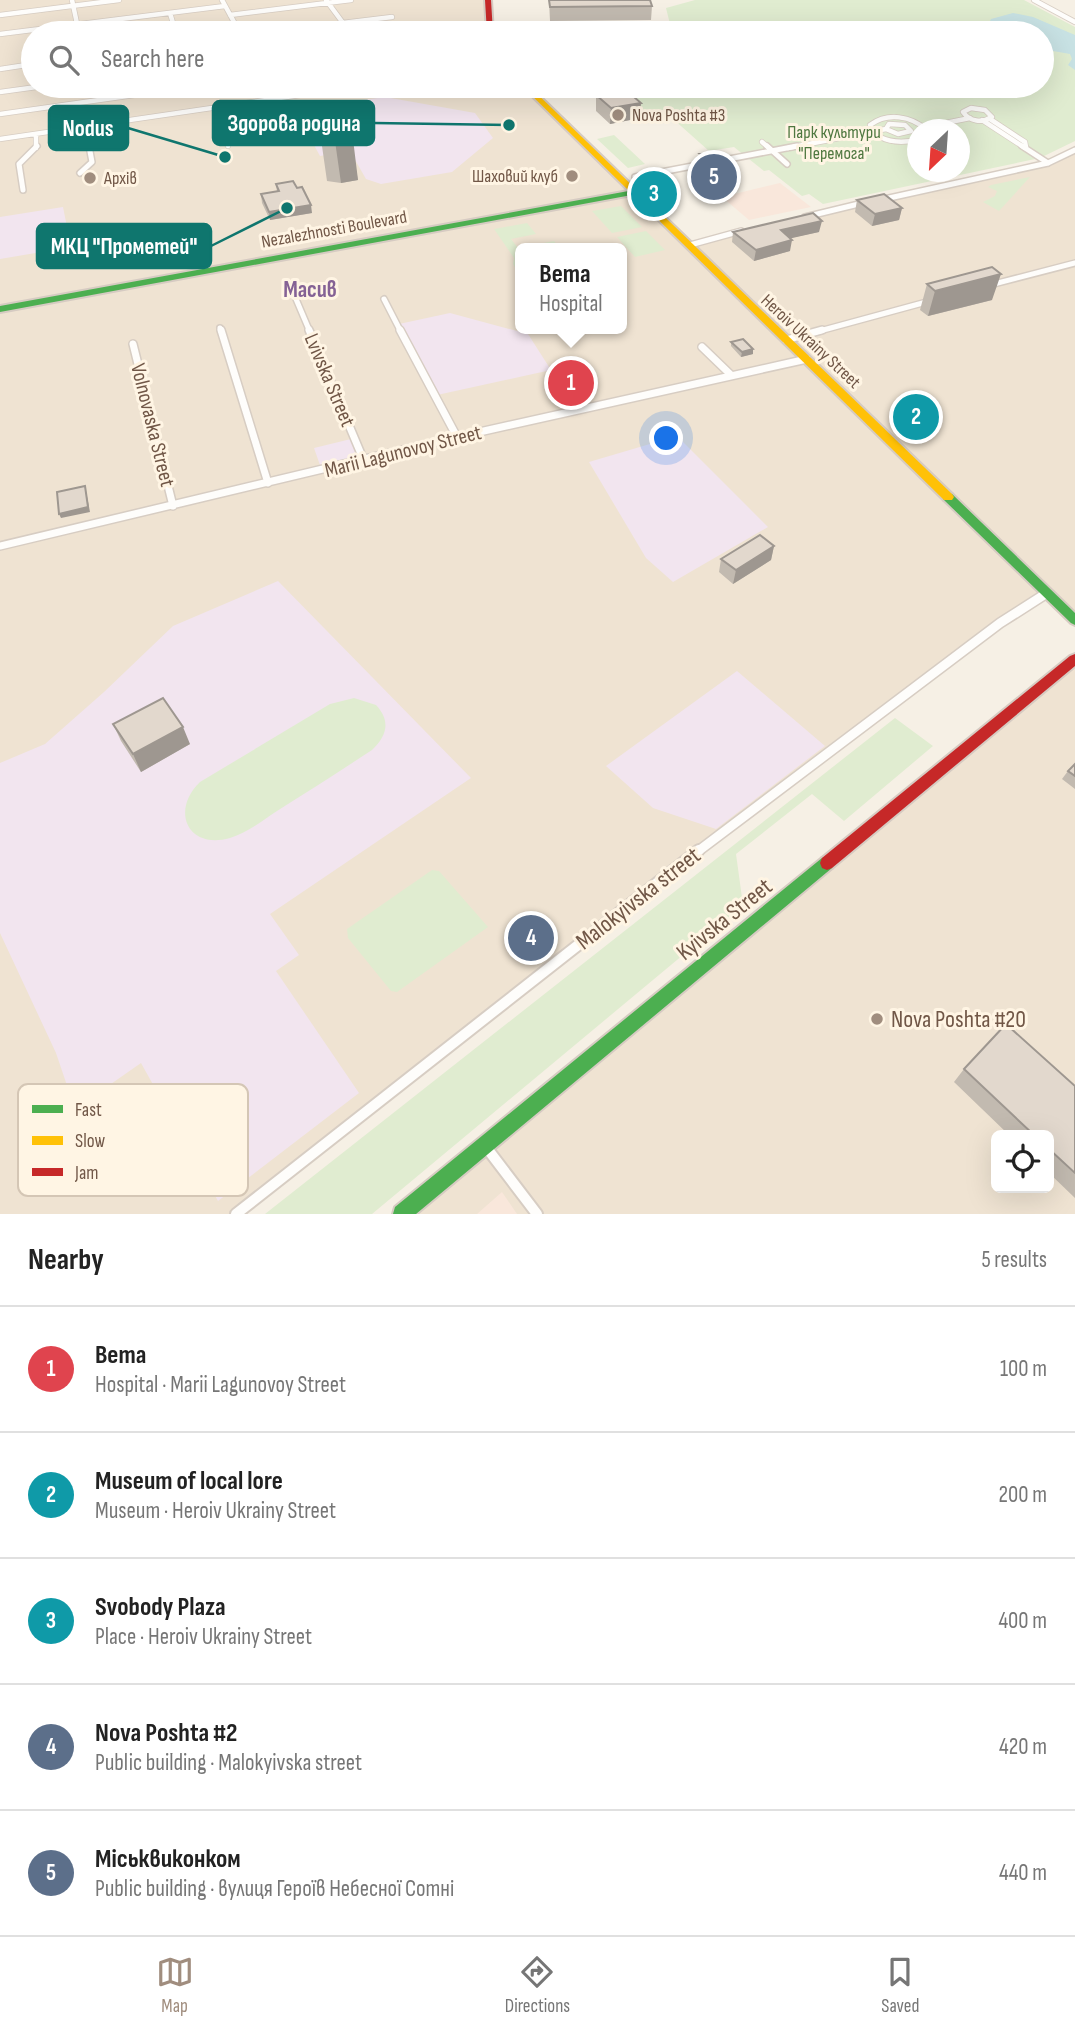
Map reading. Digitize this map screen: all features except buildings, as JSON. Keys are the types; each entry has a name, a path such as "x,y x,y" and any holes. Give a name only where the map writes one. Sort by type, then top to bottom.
{"main road":[{"path":"488,0 489,21"},
{"name":"Heroiv Ukrainy Street","path":"537,98 1075,620"},
{"name":"Nezalezhnosti Boulevard","path":"0,309 634,192"},
{"name":"Kyivska Street","path":"402,1214 1075,659"}],"street":[{"path":"0,15 73,3 119,0"},
{"path":"222,0 233,21"},
{"path":"230,15 351,0"},
{"path":"1034,0 1075,22"},
{"path":"327,1 341,21"},
{"path":"73,3 77,21"},
{"path":"96,21 225,6"},
{"path":"170,13 172,21"},
{"path":"359,21 392,17"},
{"path":"0,34 21,31"},
{"path":"0,69 21,66"},
{"path":"0,92 21,89"},
{"path":"0,114 113,98"},
{"path":"0,139 279,98"},
{"path":"215,107 228,146"},
{"path":"964,115 967,109 981,109 991,114 990,119"},
{"path":"942,119 964,115 982,120 990,119 1025,142 1026,147"},
{"path":"872,131 872,123 883,118 907,119"},
{"path":"966,119 970,118"},
{"path":"982,120 1048,163"},
{"path":"774,153 886,128 891,124 905,125"},
{"path":"80,173 92,162 86,126"},
{"path":"886,128 891,133"},
{"path":"872,131 897,141 907,141"},
{"path":"635,177 907,132"},
{"path":"23,190 19,164 32,154 38,145 36,134"},
{"path":"762,142 787,163"},
{"path":"793,219 1048,163 1075,150"},
{"path":"690,245 744,231"},
{"path":"981,287 1075,263"},
{"path":"786,340 942,297"},
{"name":"Lvivska Street","path":"296,299 364,461"},
{"path":"384,299 457,437"},
{"path":"220,328 268,483"},
{"name":"Volnovaska Street","path":"133,344 173,506"},
{"path":"702,347 731,375"},
{"name":"Marii Lagunovoy Street","path":"0,546 457,437 807,359"},
{"name":"Malokyivska street","path":"236,1214 712,840 1000,623 1047,593"},
{"path":"484,1144 537,1214"}],"shaded area":[{"path":"0,0 488,0 489,21 21,21 21,98 537,98 690,245 970,182 1029,167 1075,150 1075,620 1047,593 1000,623 236,1214 0,1214"},
{"path":"391,98 475,113 493,138 452,172 381,184 366,179 350,151 320,156 314,145 308,146 289,110"},
{"path":"780,183 811,207 749,220 722,197"},
{"path":"63,207 71,247 0,259 0,217"},
{"path":"450,313 515,330 515,334 528,334 551,370 437,395 399,324"},
{"path":"677,436 768,527 673,582 646,558 589,462"},
{"path":"351,439 359,459 321,468 314,448"},
{"path":"278,581 471,778 270,914 299,955 276,971 359,1093 248,1178 248,1084 153,1084 141,1063 111,1084 67,1084 56,1053 0,933 0,763 45,744 173,626"},
{"path":"1075,659 1075,1214 402,1214 484,1144"},
{"path":"737,671 825,746 716,829 653,808 606,766"},
{"path":"502,1192 517,1214 477,1214"}],"green space":[{"name":"Парк культури \"Перемога\"","path":"695,0 1024,0 1075,27 1075,141 1040,158 970,173 970,119 907,119 907,182 927,182 823,204 809,194 802,196 734,147 709,151 663,110 645,113 629,98 1054,98 1054,21 669,21 666,8"},
{"path":"614,135 645,164 628,168 597,139"},
{"path":"1030,177 999,211 983,202 995,196 997,191 988,187 991,185"},
{"path":"621,206 642,227 612,233 592,211"},
{"path":"527,223 536,234 511,239 515,244 515,267 514,258 494,229"},
{"path":"646,231 665,250 635,257 627,248 627,243 622,243 617,237"},
{"path":"354,698 376,705 384,717 384,734 372,750 242,833 215,840 194,833 185,816 186,805 200,782 330,704"},
{"path":"895,718 933,746 844,821 812,794 736,854 743,905 372,1214 265,1214"},
{"path":"432,870 439,871 488,927 397,992 391,991 348,938 347,929"}],"water":[{"path":"1013,13 1042,21 990,21"},
{"path":"1054,26 1075,35 1075,70 1068,65 1072,59 1070,54 1054,51"}],"traffic: fast":[{"path":"0,309 634,192"},
{"path":"948,497 1075,620"},
{"path":"402,1214 827,863"}],"traffic: slow":[{"path":"537,98 948,497"}],"traffic: jam":[{"path":"488,0 489,21"},
{"path":"827,863 1075,659"}],"place":[{"name":"Nova Poshta #3","path":"618,115"},
{"name":"Здорова родина","path":"509,125"},
{"name":"Nodus","path":"225,157"},
{"name":"Шаховий клуб","path":"572,176"},
{"name":"Міськвиконком","path":"714,177"},
{"name":"Архів","path":"90,178"},
{"name":"Svobody Plaza","path":"654,194"},
{"name":"МКЦ \"Прометей\"","path":"287,208"},
{"name":"Вета","path":"571,383"},
{"name":"Museum of local lore","path":"916,417"},
{"name":"Nova Poshta #2","path":"531,938"},
{"name":"Nova Poshta #20","path":"877,1019"}],"district":[{"name":"Масив","path":"310,289"}]}
